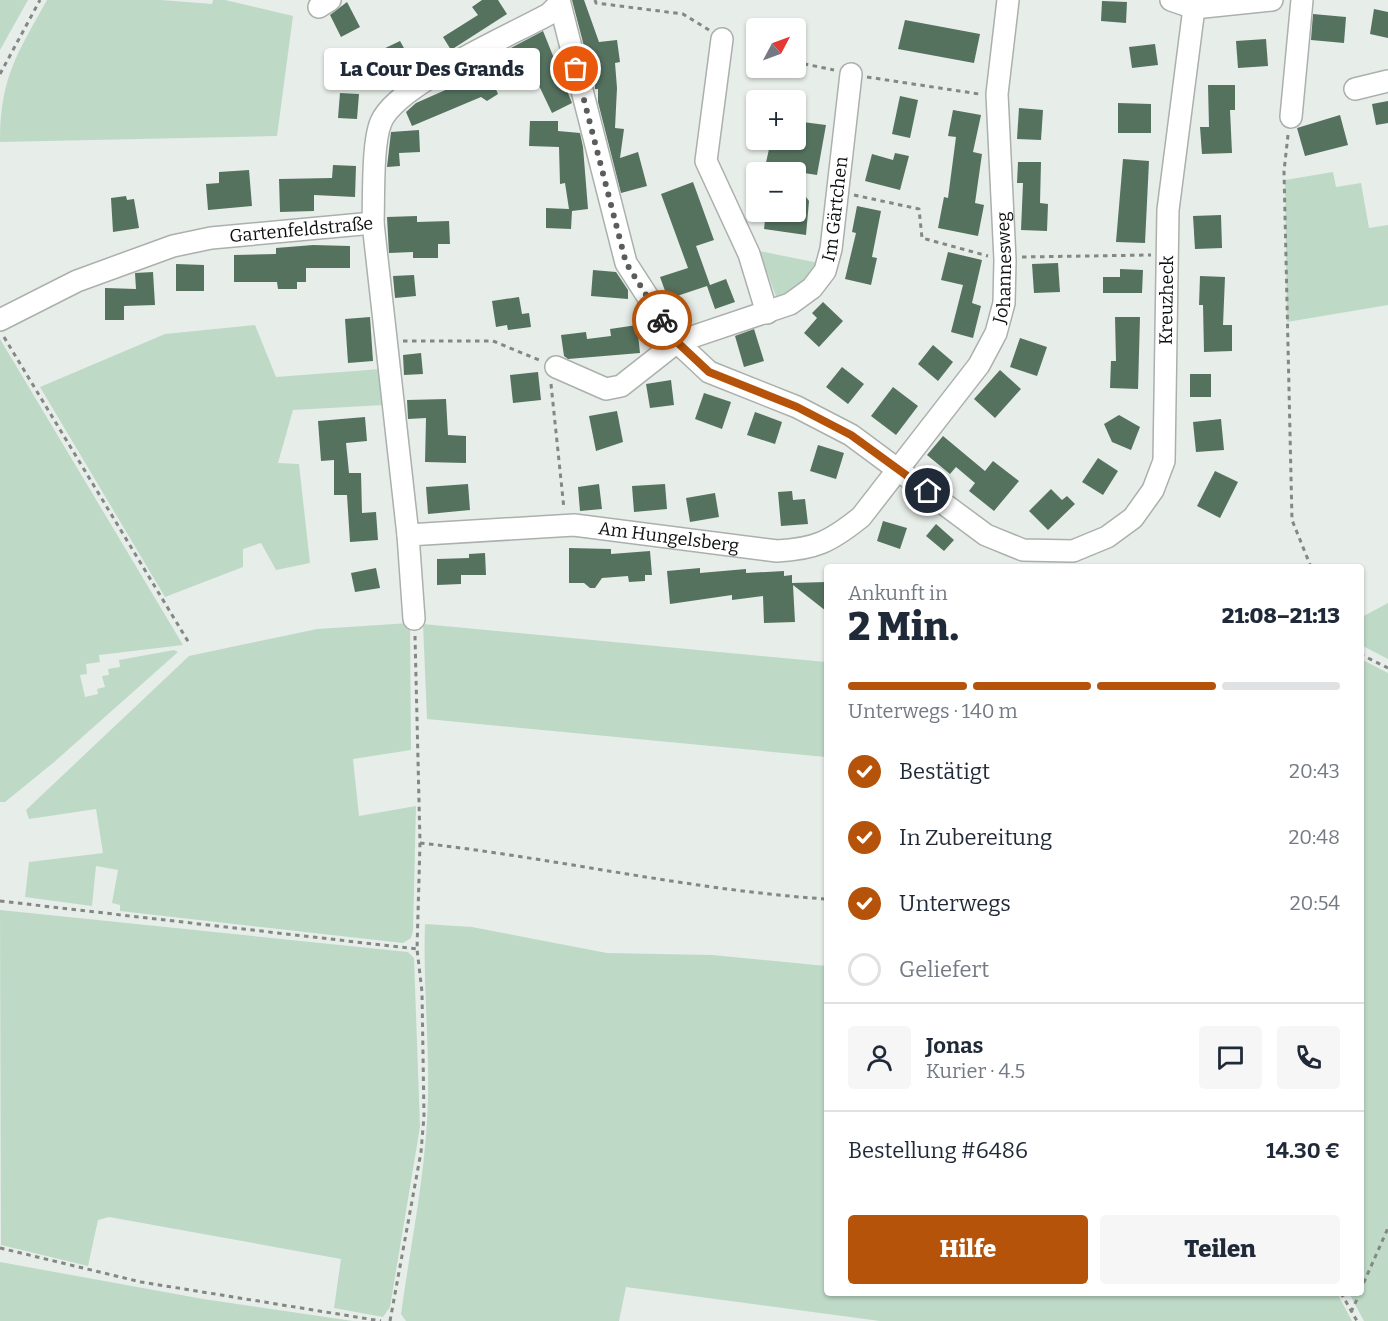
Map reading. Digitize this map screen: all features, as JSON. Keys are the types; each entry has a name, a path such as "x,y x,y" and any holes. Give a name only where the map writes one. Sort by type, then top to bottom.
{"street":[{"name":"Johannesweg","path":"898,469 979,365 996,333 1004,303 1005,259 997,94 1008,0"},
{"path":"1171,0 1194,8 1272,0"},
{"path":"1291,117 1302,0"},
{"path":"559,2 626,263 677,342 709,372 815,417 851,435 986,535 1023,550 1076,559"},
{"name":"Gartenfeldstraße","path":"0,320 77,281 173,246 211,238 373,223 378,139 380,124 388,110 430,78 549,14 559,2"},
{"name":"Kreuzheck","path":"1076,559 1133,518 1153,490 1164,461 1168,210 1194,8"},
{"path":"722,39 706,161 749,254 767,313"},
{"name":"Im Gärtchen","path":"677,342 790,304 812,288 825,271 831,249 851,74"},
{"path":"1355,89 1388,81"},
{"path":"373,223 408,535 414,619"},
{"path":"549,368 606,389 621,386 677,342"},
{"name":"Am Hungelsberg","path":"408,535 566,526 777,551 807,549 838,536 861,518 898,469"}],"path":[{"path":"0,74 40,0"},
{"path":"595,0 596,3 682,14 722,39"},
{"path":"806,64 987,96 997,94"},
{"path":"1291,117 1284,171 1292,520 1310,564"},
{"path":"837,191 919,209 922,238 1005,259 1168,255"},
{"path":"0,330 189,643"},
{"path":"386,341 493,341 549,368 566,526"},
{"path":"390,1321 421,1152 424,1116 422,992 417,949 420,843 414,619"},
{"path":"1364,656 1388,668"},
{"path":"420,843 483,850 686,885 824,899"},
{"path":"0,901 417,949"},
{"path":"1364,1283 1388,1228"},
{"path":"0,1248 141,1282 381,1321"},
{"path":"1343,1296 1357,1321"},
{"path":"1351,1312 1358,1296"}],"green space":[{"path":"0,0 28,0 0,50"},
{"path":"47,0 161,0 212,4 213,0 225,0 293,16 277,136 0,142 3,100 12,67"},
{"path":"1333,172 1336,187 1361,183 1369,228 1388,225 1388,305 1287,322 1285,180"},
{"path":"759,251 819,263 799,288 777,299"},
{"path":"255,325 276,377 381,369 384,405 293,410 278,463 299,464 310,563 276,570 261,543 243,549 243,567 165,597 40,387 165,334"},
{"path":"0,339 183,645 99,655 100,662 86,664 87,674 80,675 85,697 98,694 97,689 105,687 102,676 109,675 108,669 120,667 119,660 174,650 178,652 53,763 5,802 0,802"},
{"path":"1388,603 1388,659 1364,647 1364,616"},
{"path":"410,623 411,750 353,759 359,816 416,806 411,938 403,943 120,911 120,905 112,903 118,870 96,866 92,906 25,897 29,862 103,853 96,809 29,819 26,810 189,656 317,629"},
{"path":"423,624 824,662 824,757 427,719"},
{"path":"1364,661 1388,673 1388,1321 1364,1321 1351,1296 1364,1296"},
{"path":"0,910 408,952 414,958 420,1127 390,1307 383,1317 334,1308 341,1259 109,1217 98,1220 88,1266 1,1245"},
{"path":"425,924 472,927 607,953 712,955 824,966 824,1296 1339,1296 1352,1321 880,1321 626,1287 619,1321 406,1321 401,1314 422,1177 427,1122"},
{"path":"0,1262 203,1299 353,1321 0,1321"}],"building":[{"path":"482,0 498,0 507,14 451,50 443,37 478,15 472,7"},
{"path":"572,0 584,0 599,42 617,40 620,62 615,63 617,88 615,128 624,129 620,158 638,152 647,186 621,193 598,102 598,89 595,89 595,54 588,54 588,50 585,50"},
{"path":"1102,1 1127,2 1126,23 1101,21"},
{"path":"347,2 360,27 341,37 330,15"},
{"path":"1374,9 1388,12 1388,38 1370,34"},
{"path":"1313,14 1346,17 1344,43 1311,40"},
{"path":"905,20 980,34 974,63 898,49"},
{"path":"543,31 572,103 552,113 532,71 495,87 498,94 487,101 481,97 412,126 406,112 416,103 468,80 464,73"},
{"path":"1266,39 1268,66 1238,68 1236,41"},
{"path":"400,41 409,57 417,53 424,66 395,81 379,51"},
{"path":"1155,44 1158,65 1132,68 1129,47"},
{"path":"1208,85 1235,85 1235,110 1230,110 1232,153 1202,154 1200,127 1209,127"},
{"path":"340,93 359,94 357,119 338,118"},
{"path":"900,96 918,100 910,138 892,134"},
{"path":"1388,101 1388,123 1376,125 1372,104"},
{"path":"1118,103 1151,104 1151,133 1118,133"},
{"path":"1019,108 1043,110 1041,140 1017,139"},
{"path":"953,110 981,115 973,152 982,154 975,203 984,205 978,236 938,228 944,197 948,198 956,137 948,136"},
{"path":"1340,115 1348,145 1305,156 1297,128"},
{"path":"530,121 558,121 558,131 580,133 588,209 572,211 571,229 546,228 546,208 569,209 565,183 560,184 559,147 529,146"},
{"path":"806,122 826,125 817,175 806,173 806,162 766,162 769,150 806,150"},
{"path":"419,130 420,152 399,153 400,166 387,167 391,132"},
{"path":"895,153 909,156 900,190 865,181 872,154 893,160"},
{"path":"1123,159 1149,161 1145,243 1116,242"},
{"path":"1018,162 1041,162 1040,203 1048,204 1047,231 1021,230 1023,183 1017,183"},
{"path":"333,165 356,166 355,197 314,195 314,211 280,212 279,179 332,178"},
{"path":"249,170 252,206 208,210 206,184 219,183 219,172"},
{"path":"693,182 714,240 696,246 710,285 726,279 735,302 715,309 707,286 668,299 660,277 688,268 661,194"},
{"path":"126,196 127,200 134,199 139,228 113,232 111,198"},
{"path":"806,197 809,201 806,235 764,229 765,222 806,222"},
{"path":"857,206 881,211 872,257 877,258 871,285 845,279 856,233 852,232"},
{"path":"1221,215 1222,248 1195,249 1193,216"},
{"path":"417,216 417,222 449,221 450,244 438,244 438,258 413,258 413,252 389,253 387,217"},
{"path":"313,245 350,246 350,268 306,268 306,282 297,282 297,289 278,289 277,282 234,282 234,255 276,254 276,248"},
{"path":"948,252 982,260 972,303 981,306 973,338 951,332 963,285 941,280"},
{"path":"1058,263 1060,292 1034,293 1032,264"},
{"path":"176,264 204,265 204,291 176,291"},
{"path":"1120,269 1143,270 1142,293 1103,293 1103,277 1120,277"},
{"path":"593,270 616,272 628,290 628,299 591,296"},
{"path":"153,272 155,305 124,306 124,320 105,320 105,288 136,289 135,273"},
{"path":"414,275 416,296 395,298 393,276"},
{"path":"1200,276 1225,277 1223,325 1232,325 1232,351 1204,352 1203,305 1199,305"},
{"path":"519,297 522,314 529,313 531,327 508,330 507,325 496,327 492,301"},
{"path":"823,302 843,321 819,347 804,333 817,318 812,313"},
{"path":"370,317 373,361 348,363 345,319"},
{"path":"1115,317 1140,317 1138,389 1110,388 1111,361 1116,361"},
{"path":"637,325 640,353 568,359 564,356 561,335 586,332 587,339 611,336 610,329"},
{"path":"754,329 764,361 744,367 735,336"},
{"path":"1020,338 1047,347 1037,376 1010,367"},
{"path":"933,345 953,362 938,381 918,364"},
{"path":"421,353 423,374 404,375 403,355"},
{"path":"842,367 864,384 848,404 826,387"},
{"path":"1000,370 1021,389 995,418 974,399"},
{"path":"538,372 541,400 513,403 510,375"},
{"path":"1190,374 1211,374 1211,397 1190,397"},
{"path":"671,380 674,405 650,408 646,384"},
{"path":"893,387 918,406 896,435 871,416"},
{"path":"704,393 731,402 722,429 695,419"},
{"path":"446,399 448,435 466,436 466,463 425,462 426,418 408,419 407,400"},
{"path":"617,411 623,442 596,451 589,416"},
{"path":"755,412 782,422 775,444 747,435"},
{"path":"1119,415 1140,427 1131,450 1112,442 1104,424"},
{"path":"365,417 367,441 346,443 349,473 361,473 362,513 376,512 378,540 350,542 347,495 334,495 334,460 321,461 318,421"},
{"path":"1221,419 1224,450 1196,452 1193,422"},
{"path":"943,436 985,471 993,461 1019,481 994,511 969,491 975,483 956,467 950,474 927,455"},
{"path":"818,445 844,453 836,479 810,471"},
{"path":"1098,458 1118,471 1103,495 1082,482"},
{"path":"1215,471 1238,482 1220,518 1197,506"},
{"path":"468,484 470,510 428,514 426,487"},
{"path":"599,484 602,509 580,511 578,487"},
{"path":"665,484 667,509 634,512 632,486"},
{"path":"1051,489 1062,500 1067,496 1075,504 1048,530 1029,511"},
{"path":"792,491 793,500 805,499 808,524 781,526 778,492"},
{"path":"715,493 719,517 690,522 686,498"},
{"path":"883,521 907,528 900,549 877,541"},
{"path":"936,524 954,540 944,551 926,536"},
{"path":"569,548 611,549 611,554 650,551 652,575 645,575 645,581 629,582 628,576 602,578 595,588 590,588 584,583 569,583"},
{"path":"485,553 486,575 461,575 461,584 437,585 437,559 469,558 469,554"},
{"path":"376,568 380,588 355,592 351,573"},
{"path":"700,568 700,573 746,569 746,573 784,571 784,576 792,575 792,583 824,582 824,609 793,585 795,622 764,623 763,596 732,600 732,595 670,604 667,571"}],"way so far":[{"path":"576,69 626,263 662,320"}],"place":[{"name":"La Cour Des Grands","path":"576,69"}],"route":[{"path":"662,320 677,342 709,372 797,407 851,435 928,491"}]}
